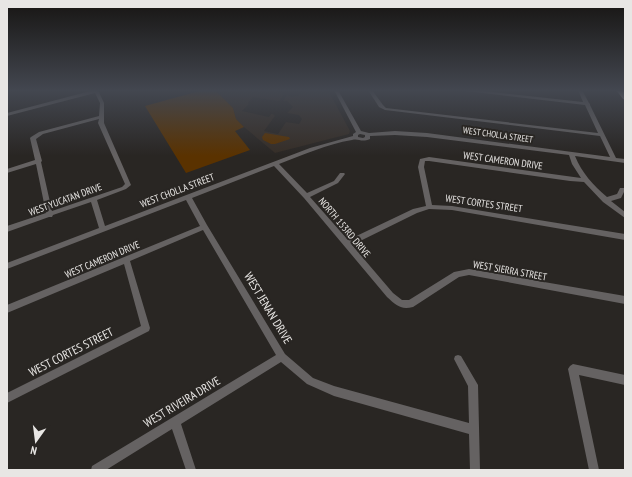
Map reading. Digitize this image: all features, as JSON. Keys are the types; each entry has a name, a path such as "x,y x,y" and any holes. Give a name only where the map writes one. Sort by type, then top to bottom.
{"street":[{"path":"7,115 17,112"},
{"path":"50,215 33,138 35,136 101,117 101,112"},
{"path":"346,112 357,135"},
{"path":"419,112 602,135"},
{"path":"592,112 614,160"},
{"name":"WEST YUCATAN DRIVE","path":"7,230 124,188 128,185 101,123 101,117"},
{"name":"WEST CHOLLA STREET","path":"7,266 319,146 357,135 363,140 367,139 368,135 427,135 625,161"},
{"path":"571,154 575,166 584,180 625,216"},
{"name":"WEST CAMERON DRIVE","path":"429,207 421,162 422,160 429,159 570,180 584,180"},
{"path":"7,171 39,161"},
{"name":"NORTH 153RD DRIVE","path":"275,163 306,196 390,295 400,304"},
{"path":"306,196 336,182 342,174"},
{"path":"605,200 619,196 622,190"},
{"name":"WEST JENAN DRIVE","path":"188,196 204,227 282,357 310,381 334,391 474,430"},
{"path":"93,199 103,229"},
{"name":"WEST CORTES STREET","path":"347,244 415,211 429,207 452,208 625,237"},
{"name":"WEST CAMERON DRIVE","path":"7,309 204,227"},
{"name":"WEST CORTES STREET","path":"7,398 146,328 126,259"},
{"name":"WEST SIERRA STREET","path":"400,304 410,304 457,274 469,272 625,300"},
{"name":"WEST RIVEIRA DRIVE","path":"96,470 282,357"},
{"path":"458,359 473,385 475,470"},
{"path":"595,470 573,369 625,380"},
{"path":"175,422 191,470"}],"shaded area":[{"path":"149,112 234,112 236,119 244,127 235,131 250,150 186,173"},
{"path":"234,112 248,112 269,117 273,114 275,116 264,131 278,134 286,122 299,124 302,119 299,115 288,112 340,112 350,131 349,134 275,153 236,119"},
{"path":"265,133 289,137 290,139 271,144 263,140 262,137"}]}
